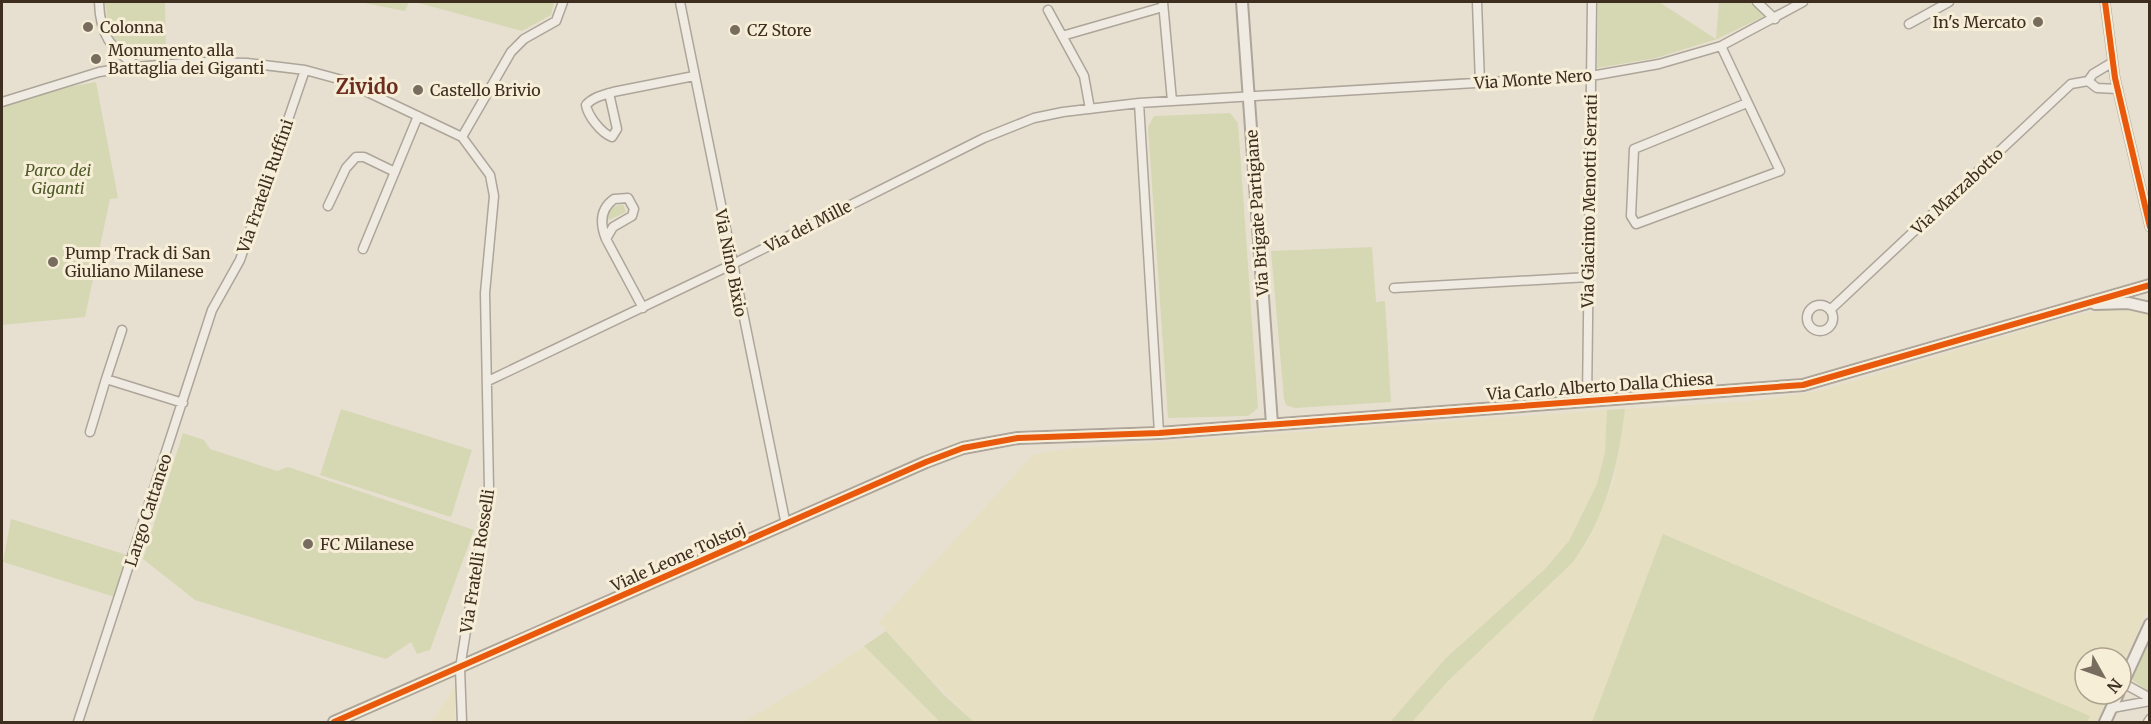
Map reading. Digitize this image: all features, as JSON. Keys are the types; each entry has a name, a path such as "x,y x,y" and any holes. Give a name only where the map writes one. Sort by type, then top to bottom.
{"street":[{"path":"99,2 102,27 107,41 121,56 138,66"},
{"path":"2,102 99,72 138,66 212,61 305,70 346,82 462,137 511,52 524,39 556,21 563,2"},
{"name":"Via Nino Bixio","path":"680,2 731,265 786,525"},
{"name":"Via Brigate Partigiane","path":"1242,2 1272,424"},
{"path":"1477,2 1480,83"},
{"name":"Via Giacinto Menotti Serrati","path":"1587,401 1592,2"},
{"path":"1756,2 1775,19"},
{"name":"Via Monte Nero","path":"1249,97 1591,76 1659,64 1721,46 1803,2"},
{"path":"1909,24 1948,2"},
{"path":"2104,2 2118,89 2150,227"},
{"path":"1062,36 1163,4 1172,101"},
{"path":"1048,10 1084,76 1090,109"},
{"path":"1721,46 1780,171 1636,224 1631,216 1634,149 1747,104"},
{"name":"Via Marzabotto","path":"1830,310 2071,84 2088,81 2093,74 2113,62"},
{"name":"Via Fratelli Ruffini","path":"218,298 240,260 305,70"},
{"path":"609,93 617,129 616,134 612,137 606,134 586,108 590,101 609,93 694,76"},
{"path":"2088,81 2097,88 2118,89"},
{"name":"Via dei Mille","path":"488,381 731,265 1002,129 1046,114 1139,103 1249,97"},
{"path":"1139,103 1159,433"},
{"path":"363,249 418,116"},
{"name":"Via Fratelli Rosselli","path":"462,137 494,184 485,287 488,499 460,668 462,723"},
{"path":"328,206 346,168 356,157 364,157 394,172"},
{"path":"606,239 613,227 632,216 634,209 628,198 614,199 606,207 601,223 606,239 643,308"},
{"path":"1394,288 1589,277"},
{"path":"2150,288 2150,308"},
{"name":"Via Carlo Alberto Dalla Chiesa","path":"1039,437 1159,433 1803,384 2076,304 2150,288"},
{"name":"Largo Cattaneo","path":"78,723 218,298"},
{"name":"Via Carlo Alberto Dalla Chiesa","path":"2076,304 2128,303 2150,308"},
{"path":"90,432 122,330"},
{"path":"106,379 183,402"},
{"name":"Viale Leone Tolstoj","path":"334,723 950,452 997,441 1039,437"},
{"path":"2133,661 2150,624"},
{"path":"2133,691 2150,700"},
{"path":"2105,723 2112,708 2150,700"}],"shaded area":[{"path":"2107,309 2146,312 2149,316 2149,606 2131,646 2073,646 2073,706 2104,706 2097,722 1412,722 1447,682 1573,562 1589,539 1614,481 1625,409 1752,401 1819,391 2073,316"},
{"path":"1607,410 1605,453 1597,484 1569,541 1545,569 1446,658 1390,722 974,722 911,659 879,622 1034,454 1075,448"},
{"path":"864,646 940,722 743,722 804,686"},
{"path":"455,686 455,722 431,722"}],"green space":[{"path":"105,2 165,2 166,52 124,53 110,39"},
{"path":"359,2 409,2 405,11"},
{"path":"415,2 554,2 551,15 522,31"},
{"path":"1598,2 1659,2 1716,39 1719,2 1757,2 1769,14 1717,39 1656,58 1597,68"},
{"name":"Parco dei Giganti","path":"96,82 118,198 110,199 85,317 2,325 2,99"},
{"path":"1230,113 1238,123 1258,408 1248,416 1168,418 1148,127 1154,116"},
{"path":"623,204 626,212 609,220 607,216 613,207"},
{"path":"1372,247 1376,302 1385,301 1391,402 1295,408 1286,405 1271,251"},
{"path":"341,409 472,450 451,517 320,475"},
{"path":"1625,409 1619,450 1603,508 1573,562 1447,682 1412,722 1390,722 1446,658 1545,569 1569,541 1597,484 1605,453 1607,410"},
{"name":"FC Milanese","path":"183,433 204,440 210,449 277,471 288,467 474,530 430,650 417,654 411,642 386,659 195,600 143,559"},
{"path":"11,519 127,555 115,597 3,562"},
{"path":"1663,534 2090,716 2087,722 1592,722"},
{"path":"886,631 944,695 974,722 940,722 864,646"},
{"path":"2149,639 2149,692 2133,680 2133,675"}],"cycle path":[{"path":"2105,2 2115,78 2150,227"},
{"path":"334,722 926,462 963,448 1018,438 1159,433 1803,385 2150,285"}],"place":[{"name":"In's Mercato","path":"2038,22"},
{"name":"Colonna","path":"88,27"},
{"name":"CZ Store","path":"735,30"},
{"name":"Monumento alla Battaglia dei Giganti","path":"96,59"},
{"name":"Castello Brivio","path":"418,90"},
{"name":"Pump Track di San Giuliano Milanese","path":"53,262"},
{"name":"FC Milanese","path":"308,544"}],"district":[{"name":"Zivido","path":"367,87"}]}
